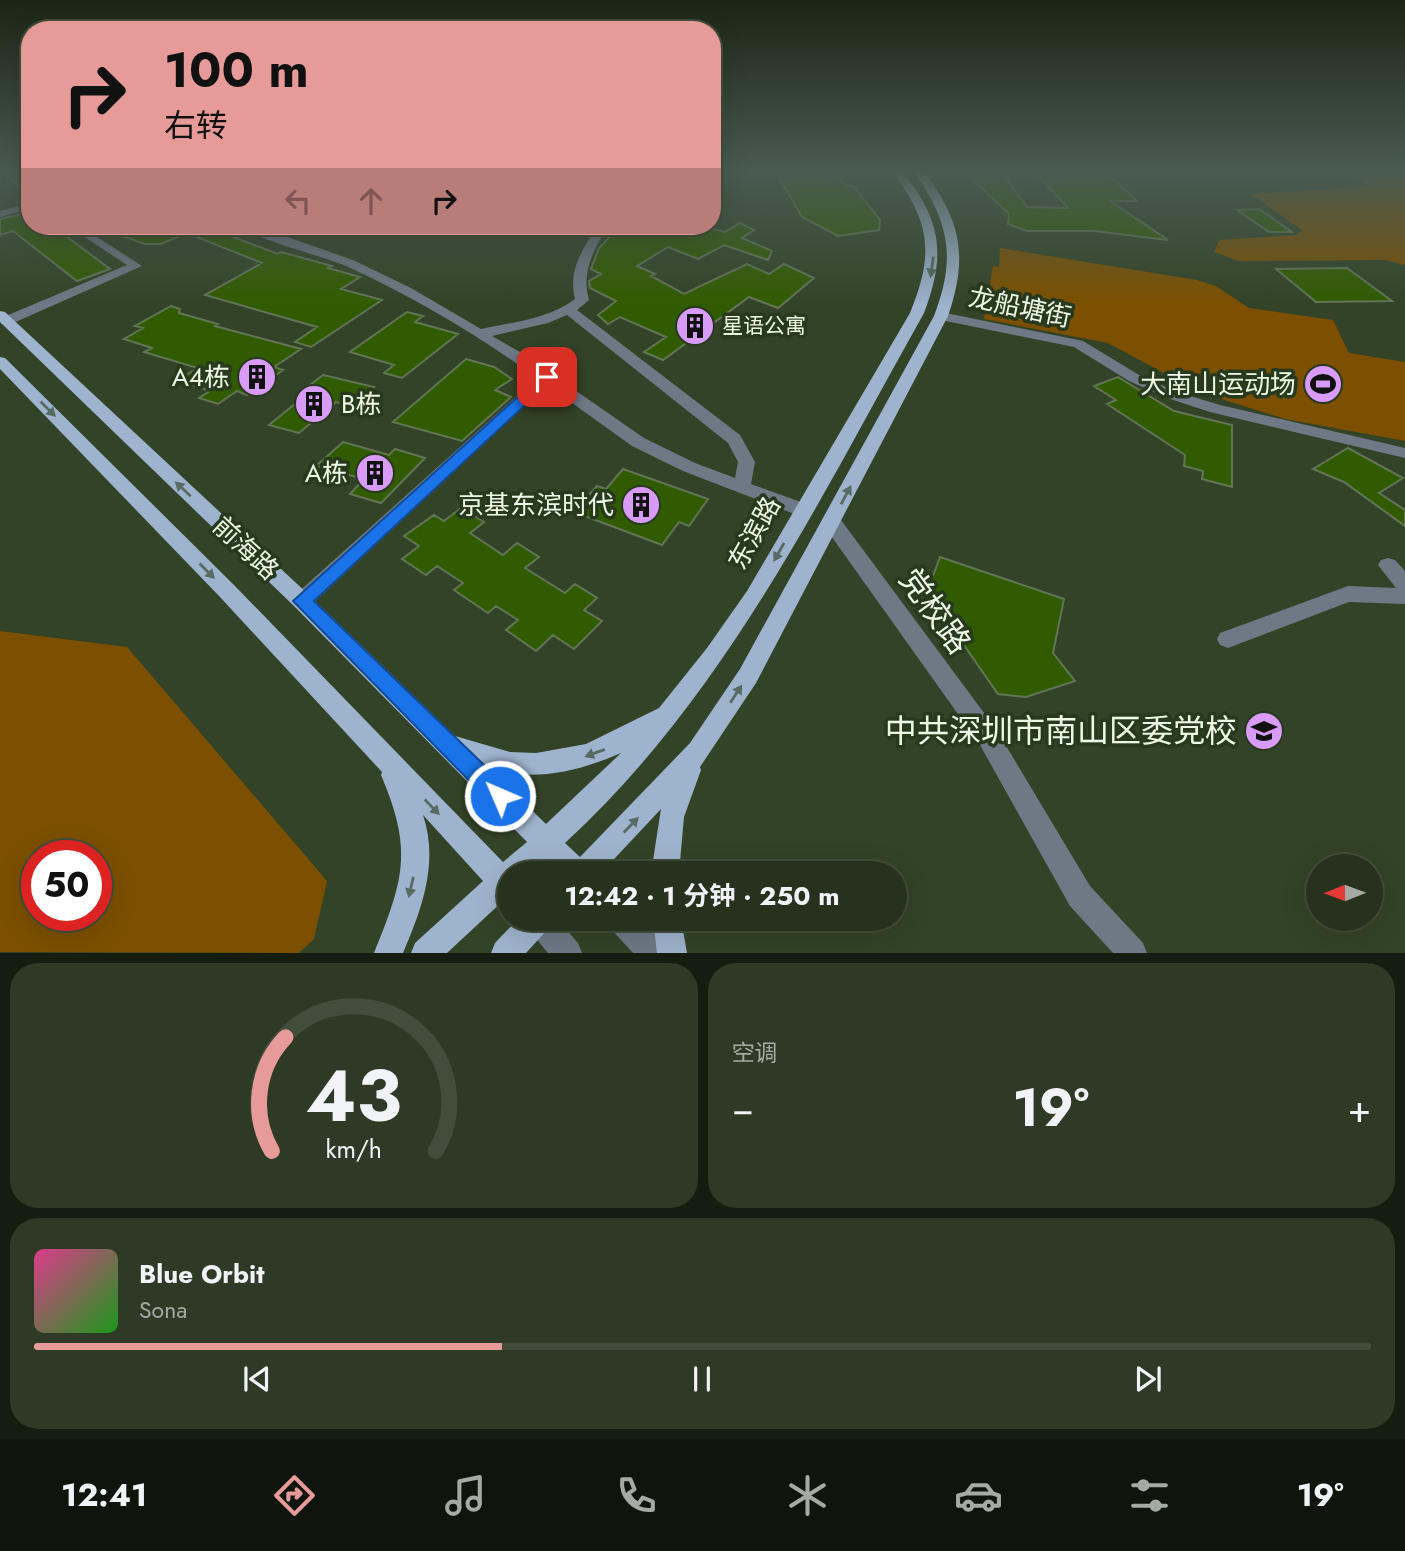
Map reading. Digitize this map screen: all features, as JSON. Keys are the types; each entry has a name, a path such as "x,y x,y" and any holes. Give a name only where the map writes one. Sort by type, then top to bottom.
{"main road":[{"name":"东滨路","path":"526,861 601,791 676,708 754,597 917,313 928,289 934,268 931,231 925,216"},
{"path":"666,861 671,817 681,785 699,751 748,676 942,316 950,295 956,252 947,216"},
{"name":"前海路","path":"3,318 302,601 565,861"},
{"name":"前海路","path":"0,360 227,591 382,754 497,868"},
{"path":"444,740 489,760 534,766 556,764 608,748 638,733 676,708"},
{"path":"594,861 699,751"},
{"path":"382,754 406,801 413,819 416,839 412,887 406,910 388,953"},
{"name":"东滨路","path":"425,953 497,889"},
{"path":"505,953 526,931"},
{"path":"669,931 673,953"}],"street":[{"path":"3,318 136,266 87,235"},
{"path":"271,235 349,263 406,291 547,377 638,442 741,487 803,510"},
{"path":"480,334 543,320 569,310 582,300 578,289 578,274 585,253 597,235"},
{"path":"569,310 734,439 746,454 748,468 741,487"},
{"name":"龙船塘街","path":"942,316 1078,344 1134,378 1172,395 1216,409 1405,453"},
{"path":"302,601 547,377"},
{"name":"党校路","path":"831,521 988,737 1080,896 1133,953"},
{"path":"1388,565 1405,584"},
{"path":"1228,639 1348,594 1405,596"},
{"path":"549,931 568,953"},
{"path":"633,931 654,953"}],"shaded area":[{"path":"1283,216 1405,216 1405,265 1385,260 1238,261 1214,252 1219,240 1297,235 1302,230"},
{"path":"1000,248 1197,280 1216,286 1249,308 1333,320 1349,353 1405,362 1405,441 1285,419 1199,392 1108,343 984,319 993,266 999,267"},
{"path":"0,631 127,647 327,881 314,939 299,953 0,952"}],"building":[{"path":"21,216 21,235 65,235 110,269 77,281 13,231 0,235 0,219"},
{"path":"877,216 880,220 879,230 838,236 802,217"},
{"path":"1009,216 1133,216 1168,240 1094,231 1027,231 1008,224"},
{"path":"1246,216 1270,216 1292,232 1269,232"},
{"path":"740,223 754,230 742,238 772,251 768,260 724,245 698,259 668,247 637,266 655,274 651,276 684,294 747,264 769,274 784,264 814,278 778,308 749,297 663,360 644,352 666,337 620,317 608,324 598,315 616,301 590,288 589,281 601,274 591,269 599,248 611,235 721,235 721,231 725,232"},
{"path":"119,235 182,235 161,244 145,244"},
{"path":"192,235 228,235 278,254 281,252 332,266 328,268 360,277 341,289 382,300 311,347 295,342 317,327 205,295 262,263"},
{"path":"1347,268 1392,301 1316,302 1276,269"},
{"path":"171,306 180,309 179,313 218,324 215,326 301,349 274,367 283,370 247,395 237,391 218,404 199,398 210,391 178,380 198,368 144,352 152,348 124,339 143,328 135,326"},
{"path":"407,312 423,316 415,322 458,334 402,378 384,373 394,365 350,352"},
{"path":"466,359 494,367 512,379 495,390 511,397 462,441 393,422"},
{"name":"B栋","path":"323,375 374,387 352,406 336,402 299,433 269,425 307,394 301,392"},
{"path":"1118,377 1174,411 1232,425 1232,487 1202,479 1203,471 1184,466 1185,455 1107,404 1116,400 1094,386"},
{"name":"A栋","path":"343,442 389,455 395,449 425,458 381,503 350,494 364,479 316,466"},
{"path":"1348,448 1403,478 1379,493 1405,510 1405,526 1344,482 1313,469"},
{"name":"京基东滨时代","path":"623,469 708,499 689,526 679,522 662,545 574,512 597,486 606,489"},
{"path":"461,508 484,522 470,533 503,555 517,543 539,557 525,568 565,593 575,584 597,598 584,610 602,621 574,649 553,635 536,651 506,630 518,620 496,606 488,613 454,590 463,583 437,566 426,575 402,559 419,546 404,536 434,515 444,521"},
{"path":"940,557 1064,599 1053,653 1075,681 1026,697 998,694 927,592"}],"place":[{"name":"星语公寓","path":"695,326"},
{"name":"A4栋","path":"257,377"},
{"name":"大南山运动场","path":"1323,384"},
{"name":"B栋","path":"314,404"},
{"name":"A栋","path":"375,473"},
{"name":"京基东滨时代","path":"641,505"},
{"name":"中共深圳市南山区委党校","path":"1264,731"}],"route":[{"path":"500,796 302,601 547,377"}]}
